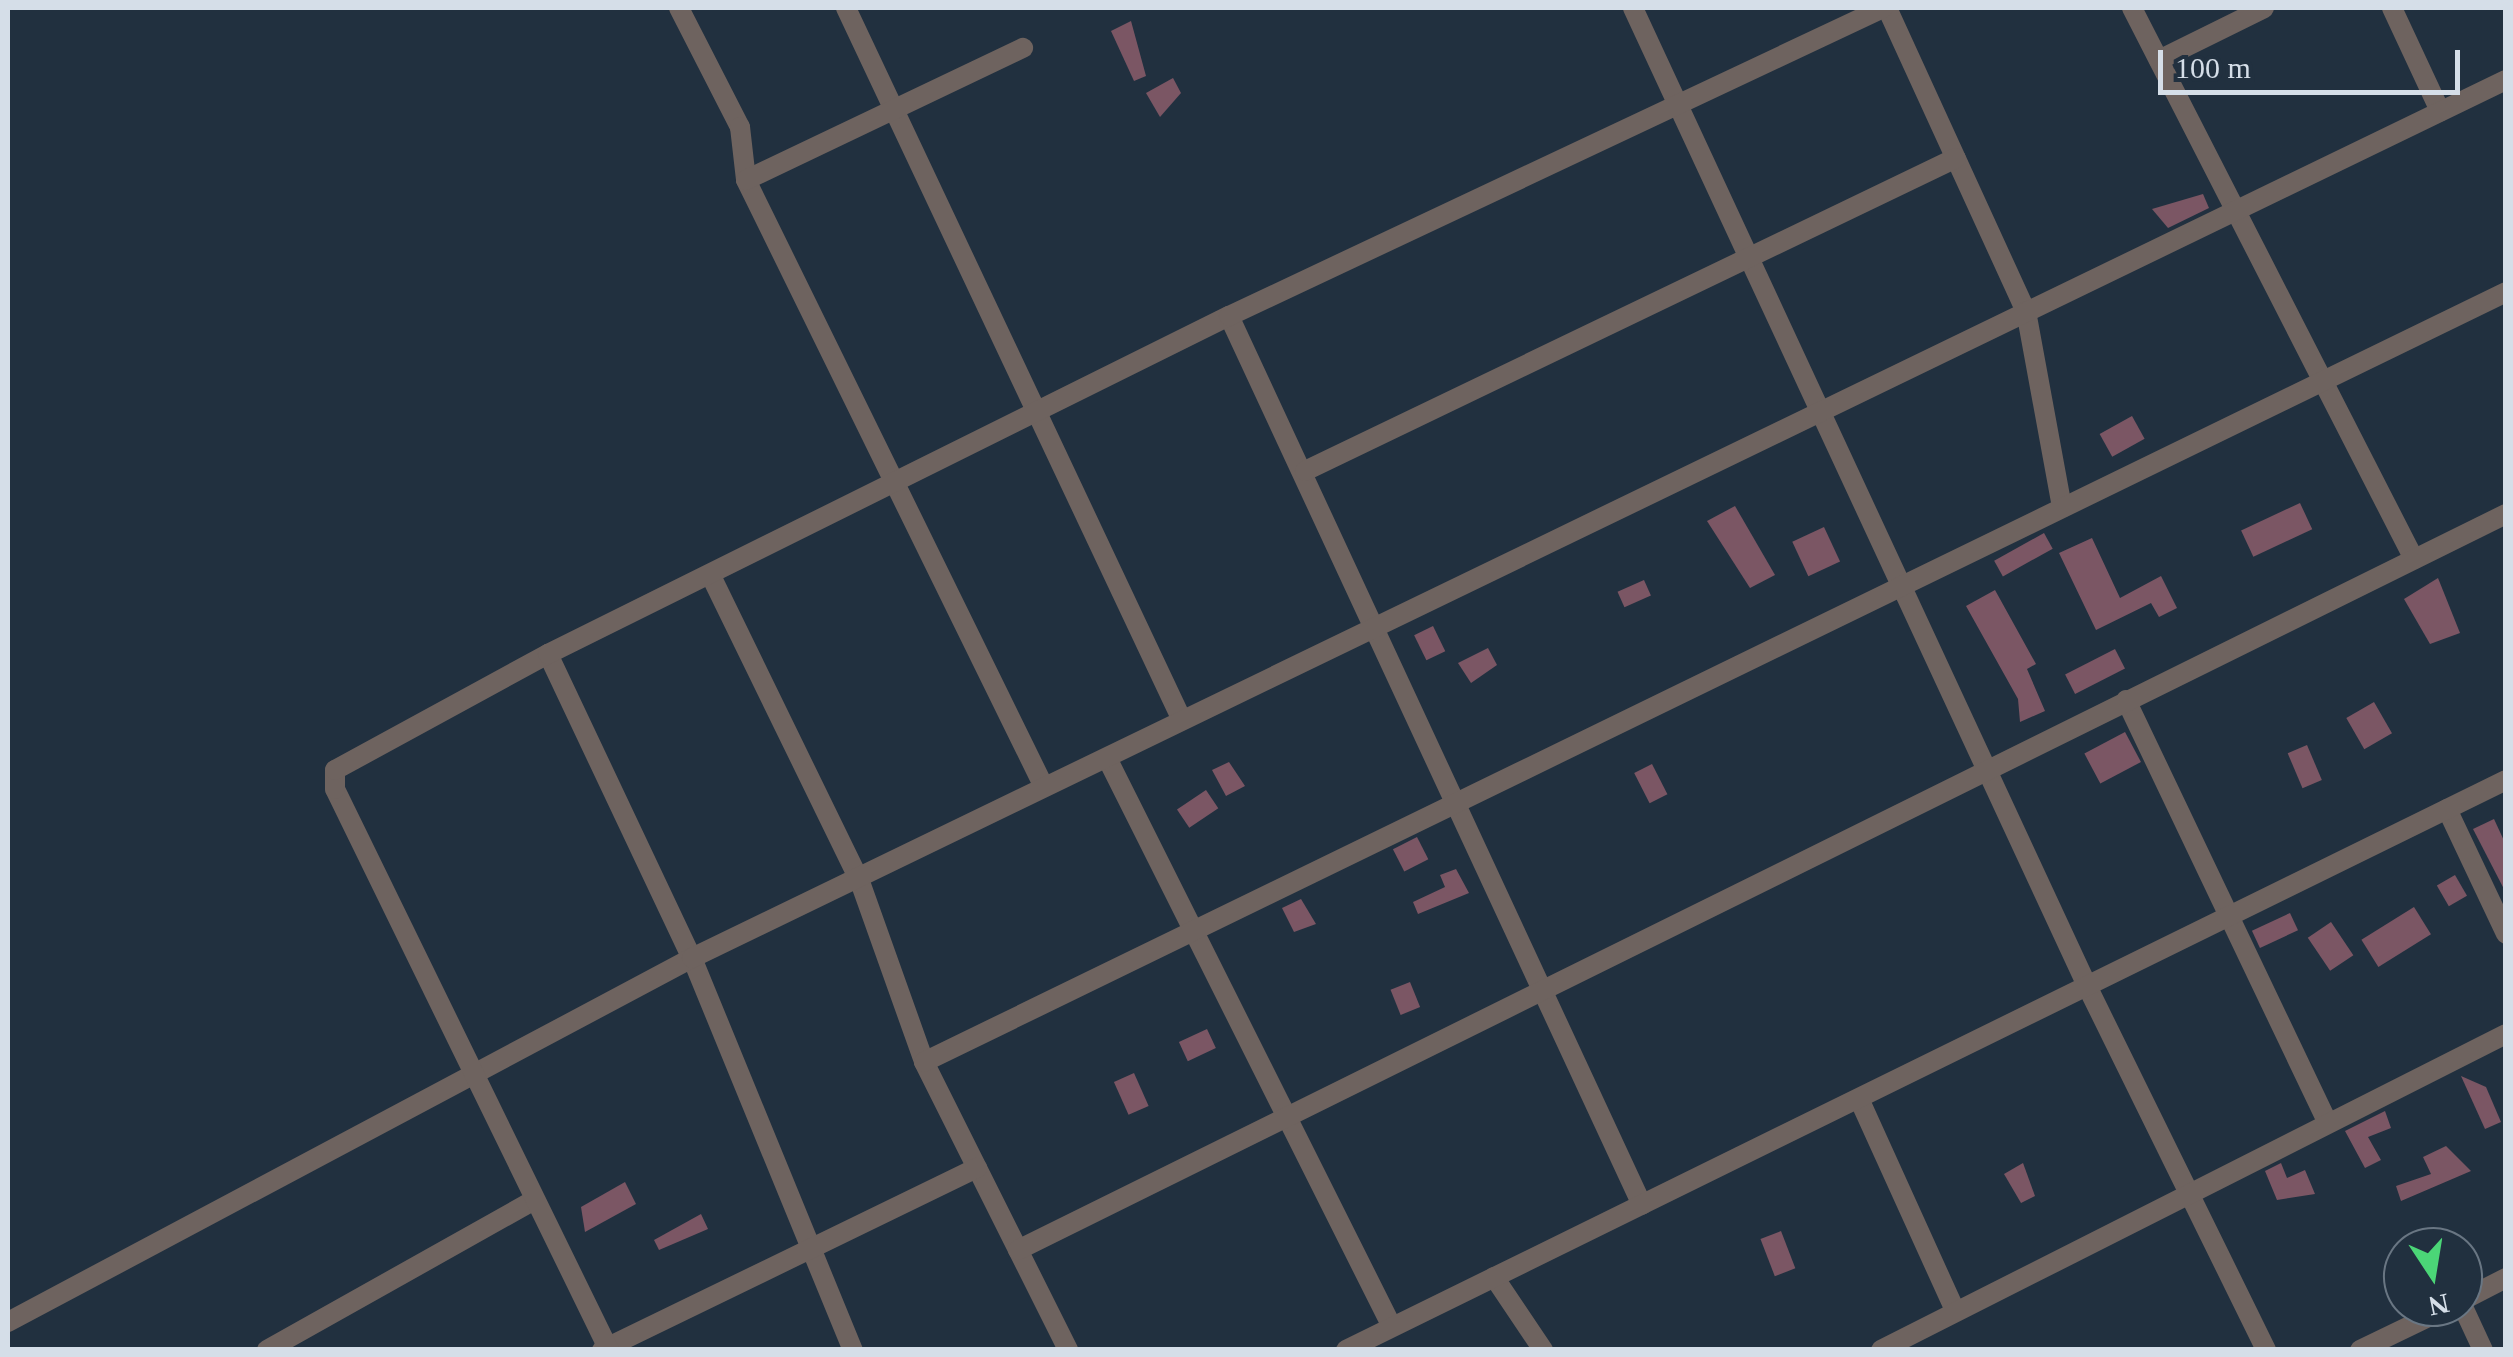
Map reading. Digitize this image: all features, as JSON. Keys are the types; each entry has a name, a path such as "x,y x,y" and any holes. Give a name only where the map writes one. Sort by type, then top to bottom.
{"street":[{"path":"679,8 740,127 746,180 1044,787"},
{"path":"846,8 1034,415 1182,718"},
{"path":"1633,8 2089,990 2266,1350"},
{"path":"977,1168 606,1349 333,779 342,763 548,654 1229,316 1885,8 2026,310 2062,508"},
{"path":"2132,8 2414,559"},
{"path":"2160,60 2264,8"},
{"path":"2392,8 2440,112"},
{"path":"746,180 1023,48"},
{"path":"8,1322 471,1072 692,958 1107,758 1377,620 1820,412 2506,80"},
{"path":"1305,471 1956,158"},
{"path":"924,1062 1192,926 2506,292"},
{"path":"1229,316 1377,620 1642,1205"},
{"path":"1018,1250 2506,514"},
{"path":"711,576 859,879 924,1062 1068,1350"},
{"path":"548,654 692,958 806,1250 853,1350"},
{"path":"2126,700 2328,1123"},
{"path":"1107,758 1392,1327"},
{"path":"1346,1350 2089,990 2506,780"},
{"path":"2447,809 2506,934"},
{"path":"1881,1350 1954,1308 2506,1034"},
{"path":"1860,1100 1954,1308"},
{"path":"267,1350 534,1200"},
{"path":"1494,1277 1543,1350"},
{"path":"2483,1292 2506,1278"},
{"path":"2360,1350 2408,1327"},
{"path":"2473,1327 2483,1350"}],"building":[{"path":"1131,21 1146,76 1134,81 1111,31"},
{"path":"1173,78 1181,93 1160,117 1146,93"},
{"path":"2203,194 2209,208 2168,228 2152,209"},
{"path":"2132,416 2145,439 2112,457 2100,434"},
{"path":"2300,503 2312,529 2253,557 2241,530"},
{"path":"1735,506 1775,575 1750,588 1707,521"},
{"path":"1824,527 1840,561 1808,576 1792,542"},
{"path":"2044,533 2053,549 2003,576 1994,561"},
{"path":"2092,538 2120,598 2161,576 2177,608 2159,617 2151,603 2096,630 2059,553"},
{"path":"2438,578 2460,633 2430,644 2404,599"},
{"path":"1644,580 1651,596 1624,607 1618,592"},
{"path":"1995,590 2036,664 2027,669 2045,711 2020,722 2018,699 1966,606"},
{"path":"1433,626 1445,651 1426,660 1414,635"},
{"path":"1488,648 1497,665 1471,683 1458,663"},
{"path":"2115,649 2125,669 2075,694 2065,674"},
{"path":"2374,702 2392,733 2364,749 2346,718"},
{"path":"2125,732 2141,762 2100,784 2084,754"},
{"path":"2307,745 2322,780 2303,788 2288,753"},
{"path":"1229,762 1245,786 1226,796 1212,770"},
{"path":"1652,764 1667,794 1650,803 1634,773"},
{"path":"1206,790 1218,808 1189,828 1177,810"},
{"path":"2494,819 2506,845 2506,893 2473,829"},
{"path":"1417,837 1428,859 1404,872 1393,849"},
{"path":"1456,869 1469,893 1418,914 1413,902 1445,887 1440,875"},
{"path":"2455,875 2467,896 2449,906 2437,886"},
{"path":"1301,899 1316,924 1294,932 1282,908"},
{"path":"2414,907 2431,934 2378,967 2361,940"},
{"path":"2290,913 2298,930 2260,948 2252,931"},
{"path":"2331,922 2353,955 2330,971 2308,938"},
{"path":"1410,982 1420,1007 1401,1015 1391,990"},
{"path":"1207,1029 1216,1048 1188,1061 1179,1042"},
{"path":"1134,1073 1149,1106 1129,1115 1114,1082"},
{"path":"2461,1076 2486,1087 2501,1122 2485,1129"},
{"path":"2385,1111 2391,1128 2368,1137 2381,1160 2365,1168 2345,1131"},
{"path":"2446,1146 2471,1171 2401,1201 2396,1186 2431,1174 2423,1157"},
{"path":"2023,1163 2035,1196 2021,1203 2004,1174"},
{"path":"2281,1163 2287,1178 2305,1170 2315,1194 2277,1200 2265,1171"},
{"path":"625,1182 636,1204 585,1232 581,1207"},
{"path":"701,1214 708,1229 659,1250 654,1240"},
{"path":"1781,1231 1795,1268 1775,1276 1760,1239"}]}
